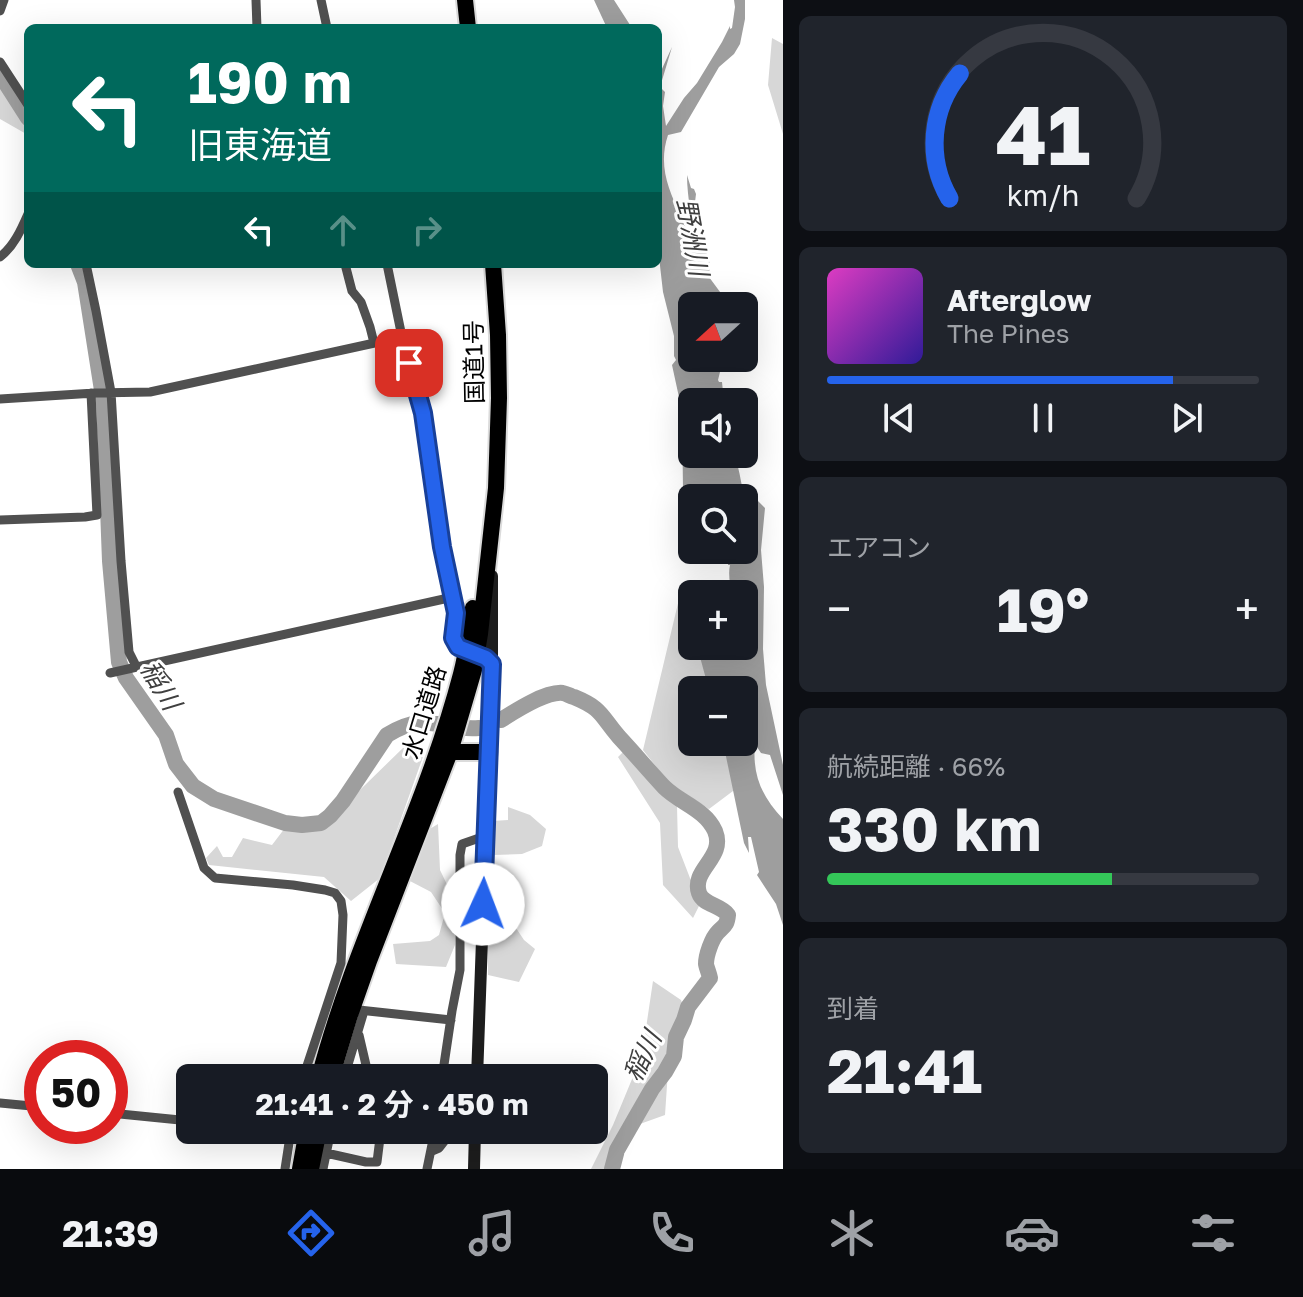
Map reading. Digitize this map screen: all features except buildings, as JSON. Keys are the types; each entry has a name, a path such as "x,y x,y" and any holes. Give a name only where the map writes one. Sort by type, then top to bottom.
{"highway":[{"path":"465,0 468,24"},
{"name":"国道1号","path":"493,268 499,398 496,460"},
{"name":"水口道路","path":"323,1064 346,991 455,716 475,637 491,541 496,460"},
{"name":"水口道路","path":"475,637 496,460"},
{"name":"水口道路","path":"335,1064 369,961 450,752 449,734"},
{"path":"450,752 489,752"},
{"path":"300,1169 304,1144"},
{"path":"311,1169 322,1144"}],"main road":[{"path":"477,1064 489,752 475,637 491,541"},
{"path":"474,1169 475,1144"}],"street":[{"path":"0,11 4,0"},
{"path":"256,0 257,24"},
{"path":"321,0 326,24"},
{"path":"0,62 24,99"},
{"path":"0,257 13,244 24,222"},
{"path":"87,268 109,392 121,561 133,667"},
{"path":"346,268 352,291 361,302 374,343"},
{"path":"388,268 402,337 423,413 442,547 456,613 453,638 475,637"},
{"path":"0,399 150,392 402,337"},
{"path":"0,520 97,515 93,393"},
{"path":"113,672 453,597"},
{"path":"178,792 204,868 215,878 325,890 335,893 341,901 341,963 330,1006 308,1064"},
{"path":"444,1064 460,970 460,855 462,844 485,836"},
{"path":"348,1064 361,1011 451,1020"},
{"path":"358,1032 366,1064"},
{"path":"0,1103 24,1105"},
{"path":"128,1115 176,1120"},
{"path":"285,1169 289,1144"},
{"path":"323,1169 326,1144"},
{"path":"326,1153 377,1162 379,1144"},
{"path":"427,1169 433,1144"},
{"path":"432,1151 442,1144"}],"shaded area":[{"path":"594,0 614,0 629,24 605,24"},
{"path":"734,0 745,0 740,44 719,67 681,132 668,135 665,146 666,177 695,245 687,175 696,194 699,229 710,264 709,277 720,292 678,292 678,372 720,372 718,380 722,382 723,388 678,388 678,393 672,365 676,360 674,336 660,268 662,89 665,92 663,106 666,126 697,83 730,26 732,28"},
{"path":"772,38 783,44 783,134 768,85"},
{"path":"672,47 662,80 662,69"},
{"path":"0,68 24,115 24,133 0,119"},
{"path":"683,468 738,468 741,484 683,484"},
{"path":"758,501 765,508 761,550 766,685 783,765 783,795 770,755 761,753 758,748 758,676 705,676 701,660 758,660 758,580 730,580 728,565 758,564"},
{"path":"678,603 678,660 712,660 716,676 678,676 678,756 729,756 737,788 709,809 669,783 643,750"},
{"path":"404,747 425,751 380,878 351,901 324,877 209,865 206,858 217,846 223,857 232,857 243,838 272,845 288,824 325,824"},
{"path":"623,752 677,806 678,847 700,904 693,918 663,885 660,823 618,757"},
{"path":"726,756 754,756 760,785 783,819 783,925 776,904 757,875 759,872 751,837 748,837 749,853 744,843"},
{"path":"508,807 530,815 546,829 542,846 522,854 493,855 492,821 508,820"},
{"path":"438,824 440,870 455,901 455,945 446,967 396,964 393,944 430,941 439,935 445,913 431,892 408,880 428,830"},
{"path":"488,898 496,898 524,940 535,949 519,982 488,975"},
{"path":"653,981 681,1000 689,1022 669,1056 665,1115 626,1129 609,1169 591,1169 604,1144 608,1144 608,1135 642,1055"}],"waterway":[{"name":"稲川","path":"0,74 24,112"},
{"name":"稲川","path":"80,268 85,282 104,403 110,561 119,662 126,678 166,735 176,764 193,786 214,799 285,823 321,823 343,801 387,735 423,723 479,728"},
{"name":"稲川","path":"501,720 531,702 556,693 564,693 591,705 664,787 705,817 715,831 716,849 700,877 699,893 704,900 728,915 708,952 706,964 710,978 688,1007 676,1037 674,1056 617,1150 612,1169"}],"route":[{"path":"409,363 423,413 442,547 456,613 453,638 458,647 486,658 492,664 483,904"}],"water label":[{"name":"野洲川","path":"693,237"}]}
